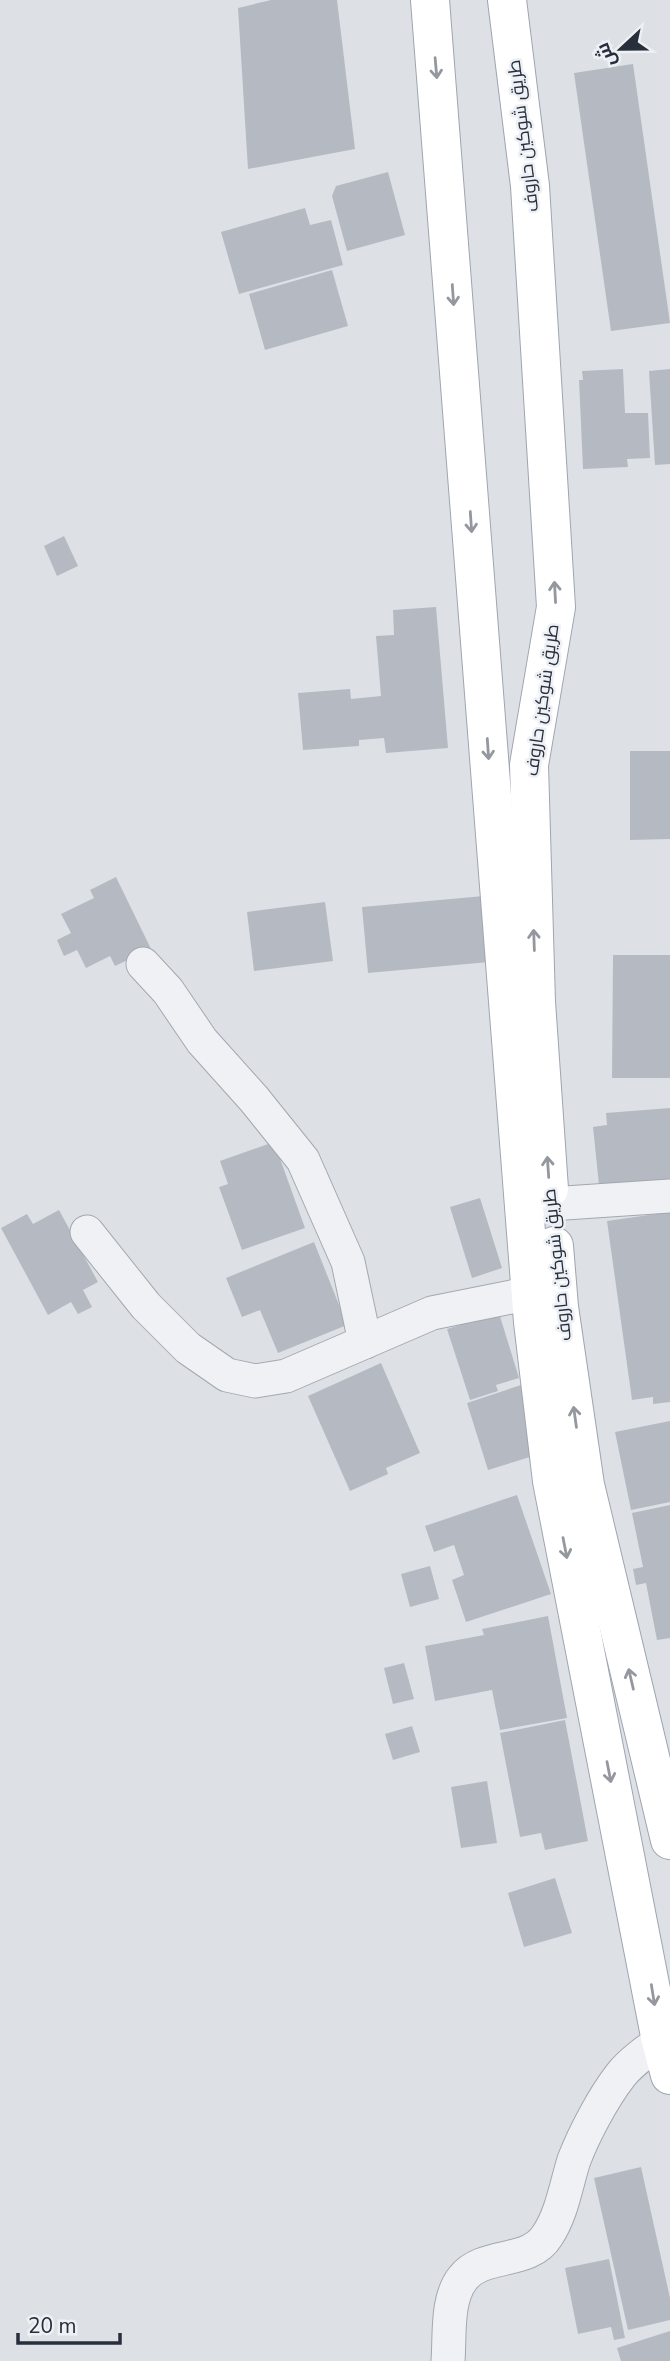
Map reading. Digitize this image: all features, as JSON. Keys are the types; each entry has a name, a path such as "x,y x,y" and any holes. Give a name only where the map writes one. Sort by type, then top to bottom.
{"main road":[{"name":"طريق شوكين حاروف","path":"430,0 533,1322 568,1483"},
{"name":"طريق شوكين حاروف","path":"506,0 530,186 556,607 529,765 536,1002 559,1307 568,1483"},
{"path":"568,1483 670,1840"},
{"path":"568,1483 667,2050"}],"street":[{"path":"143,964 169,991 202,1041 254,1099 303,1160 348,1262 365,1342"},
{"path":"550,1204 670,1196"},
{"path":"87,1232 146,1306 188,1348 227,1375 256,1381 286,1376 432,1313 531,1293"},
{"path":"448,2361 450,2316 456,2289 463,2277 473,2269 521,2255 539,2246 558,2214 575,2158 592,2122 621,2075 667,2050"}],"building":[{"path":"271,0 337,0 355,149 248,169 238,8"},
{"path":"633,64 670,323 611,331 574,73"},
{"path":"388,172 405,235 347,251 332,196 336,186"},
{"path":"305,208 310,225 331,220 343,265 239,294 221,232"},
{"path":"332,270 348,326 265,350 249,294"},
{"path":"623,369 625,413 648,413 650,458 627,459 628,467 583,469 579,380 583,380 582,371"},
{"path":"670,369 670,464 655,465 649,371"},
{"path":"64,536 78,566 57,576 44,546"},
{"path":"436,607 448,748 386,753 384,738 359,740 359,746 303,750 298,693 350,689 351,699 381,696 376,636 394,635 393,610"},
{"path":"630,751 670,751 670,839 630,840"},
{"path":"116,877 151,949 115,966 110,956 86,968 77,950 64,956 57,940 71,933 61,914 94,898 90,890"},
{"path":"484,896 489,962 368,973 362,907"},
{"path":"325,902 333,961 254,971 247,912"},
{"path":"613,955 670,955 670,1078 612,1078"},
{"path":"670,1108 670,1187 599,1185 593,1127 607,1125 606,1113"},
{"path":"274,1142 305,1228 242,1250 219,1187 228,1184 220,1161"},
{"path":"480,1198 502,1268 472,1278 450,1207"},
{"path":"59,1210 98,1282 83,1290 92,1307 78,1314 71,1302 48,1315 1,1228 27,1214 33,1224"},
{"path":"670,1212 670,1402 653,1404 653,1397 632,1400 607,1221"},
{"path":"314,1242 347,1325 278,1353 260,1310 242,1317 226,1278"},
{"path":"499,1313 519,1378 496,1385 498,1391 470,1400 447,1329"},
{"path":"381,1363 420,1453 386,1468 388,1474 350,1491 308,1396"},
{"path":"521,1385 543,1453 488,1470 467,1403"},
{"path":"670,1421 670,1502 631,1510 615,1432"},
{"path":"517,1495 551,1594 466,1622 452,1580 464,1575 454,1545 434,1552 425,1526"},
{"path":"670,1505 670,1638 657,1640 646,1583 636,1585 633,1569 643,1567 632,1513"},
{"path":"430,1566 439,1599 410,1607 401,1574"},
{"path":"548,1616 567,1718 500,1730 492,1690 435,1701 425,1646 484,1635 482,1629"},
{"path":"404,1663 414,1699 393,1704 384,1668"},
{"path":"565,1720 588,1841 545,1850 541,1833 520,1837 500,1733"},
{"path":"412,1726 420,1752 393,1760 385,1734"},
{"path":"487,1781 497,1843 461,1848 451,1787"},
{"path":"555,1878 572,1933 524,1947 508,1893"},
{"path":"641,2167 670,2298 670,2320 628,2330 594,2178"},
{"path":"609,2259 625,2338 614,2340 611,2327 578,2334 565,2268"},
{"path":"670,2331 670,2361 621,2361 617,2348"}]}
